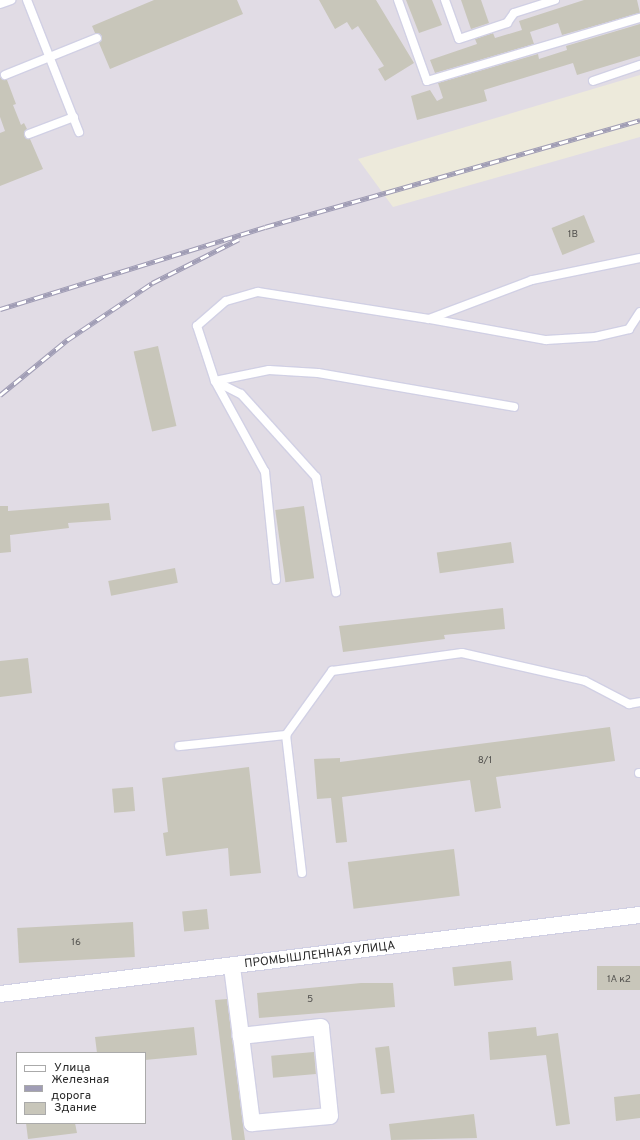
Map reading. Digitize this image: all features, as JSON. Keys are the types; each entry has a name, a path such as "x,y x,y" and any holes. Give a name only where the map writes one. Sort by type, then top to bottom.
{"street":[{"name":"ПРОМЫШЛЕННАЯ УЛИЦА","path":"0,994 232,967 640,915"},
{"path":"232,967 252,1123 330,1116 321,1027 241,1036"}],"lane":[{"path":"0,4 11,0"},
{"path":"27,0 80,132"},
{"path":"398,0 428,81 640,18"},
{"path":"445,0 459,39 507,23 514,13 555,0"},
{"path":"5,75 97,38"},
{"path":"593,80 640,65"},
{"path":"29,134 74,117"},
{"path":"429,319 532,280 640,258"},
{"path":"276,580 265,472 215,381 197,326 226,301 258,292 429,319 546,340 595,337 629,329 640,312"},
{"path":"215,381 269,370 318,373 514,407"},
{"path":"215,381 241,394 316,477 336,592"},
{"path":"302,873 286,735 332,671 462,653 585,681 628,704 640,702"},
{"path":"179,746 286,735"}],"shaded area":[{"path":"0,0 640,0 640,75 358,159 393,207 640,137 640,1140 0,1140"}],"building":[{"path":"154,0 237,0 243,14 110,69 99,43 102,36 95,33 92,26"},
{"path":"319,0 376,0 414,63 385,81 378,69 384,66 358,26 352,30 347,22 335,29"},
{"path":"406,0 432,0 442,25 419,33"},
{"path":"461,0 481,0 489,23 471,29"},
{"path":"584,0 637,0 640,13 562,35 558,23 530,32 534,44 435,73 430,60 477,44 475,39 493,33 495,38 522,30 519,21"},
{"path":"640,24 640,56 577,75 573,63 484,90 487,101 417,120 411,96 430,90 437,101 443,98 438,83 538,54 539,59 567,50 566,46"},
{"path":"0,77 7,80 16,104 13,105 21,125 24,123 27,129 24,136 30,139 43,169 0,186 0,133 5,131 0,117"},
{"path":"584,215 595,242 562,255 552,228"},
{"path":"158,346 176,426 152,432 134,352"},
{"path":"109,503 111,520 68,523 69,528 10,535 11,552 0,553 0,506 8,506 8,511"},
{"path":"304,506 314,578 285,582 275,510"},
{"path":"511,542 514,563 440,573 437,552"},
{"path":"175,568 178,583 111,596 108,581"},
{"path":"503,608 505,629 444,635 445,639 343,652 339,626"},
{"path":"28,658 32,693 0,697 0,661"},
{"path":"610,727 615,761 496,777 501,808 475,812 470,780 342,797 347,842 336,843 331,798 317,799 314,759 340,758 340,762"},
{"path":"249,767 261,873 230,876 228,848 166,856 163,833 168,832 162,778"},
{"path":"133,787 135,811 114,813 112,789"},
{"path":"454,849 460,896 354,909 348,862"},
{"path":"207,909 209,929 184,932 182,912"},
{"path":"133,922 135,957 19,963 17,928"},
{"path":"511,961 513,980 454,986 452,967"},
{"path":"597,966 640,966 640,990 597,990"},
{"path":"361,983 393,983 395,1007 259,1018 257,993"},
{"path":"227,999 245,1140 232,1140 215,1000"},
{"path":"194,1027 197,1055 146,1060 146,1052 97,1052 95,1037"},
{"path":"536,1027 537,1036 558,1033 570,1124 556,1126 546,1055 490,1060 488,1032"},
{"path":"389,1046 395,1093 381,1094 375,1048"},
{"path":"314,1052 316,1074 273,1078 271,1056"},
{"path":"640,1094 640,1118 616,1121 614,1097"},
{"path":"474,1114 477,1138 391,1140 389,1124"},
{"path":"26,1124 75,1124 77,1133 28,1139"}],"railway":[{"path":"0,309 265,227 640,120"},
{"path":"0,395 67,340 152,283 239,239"}]}
